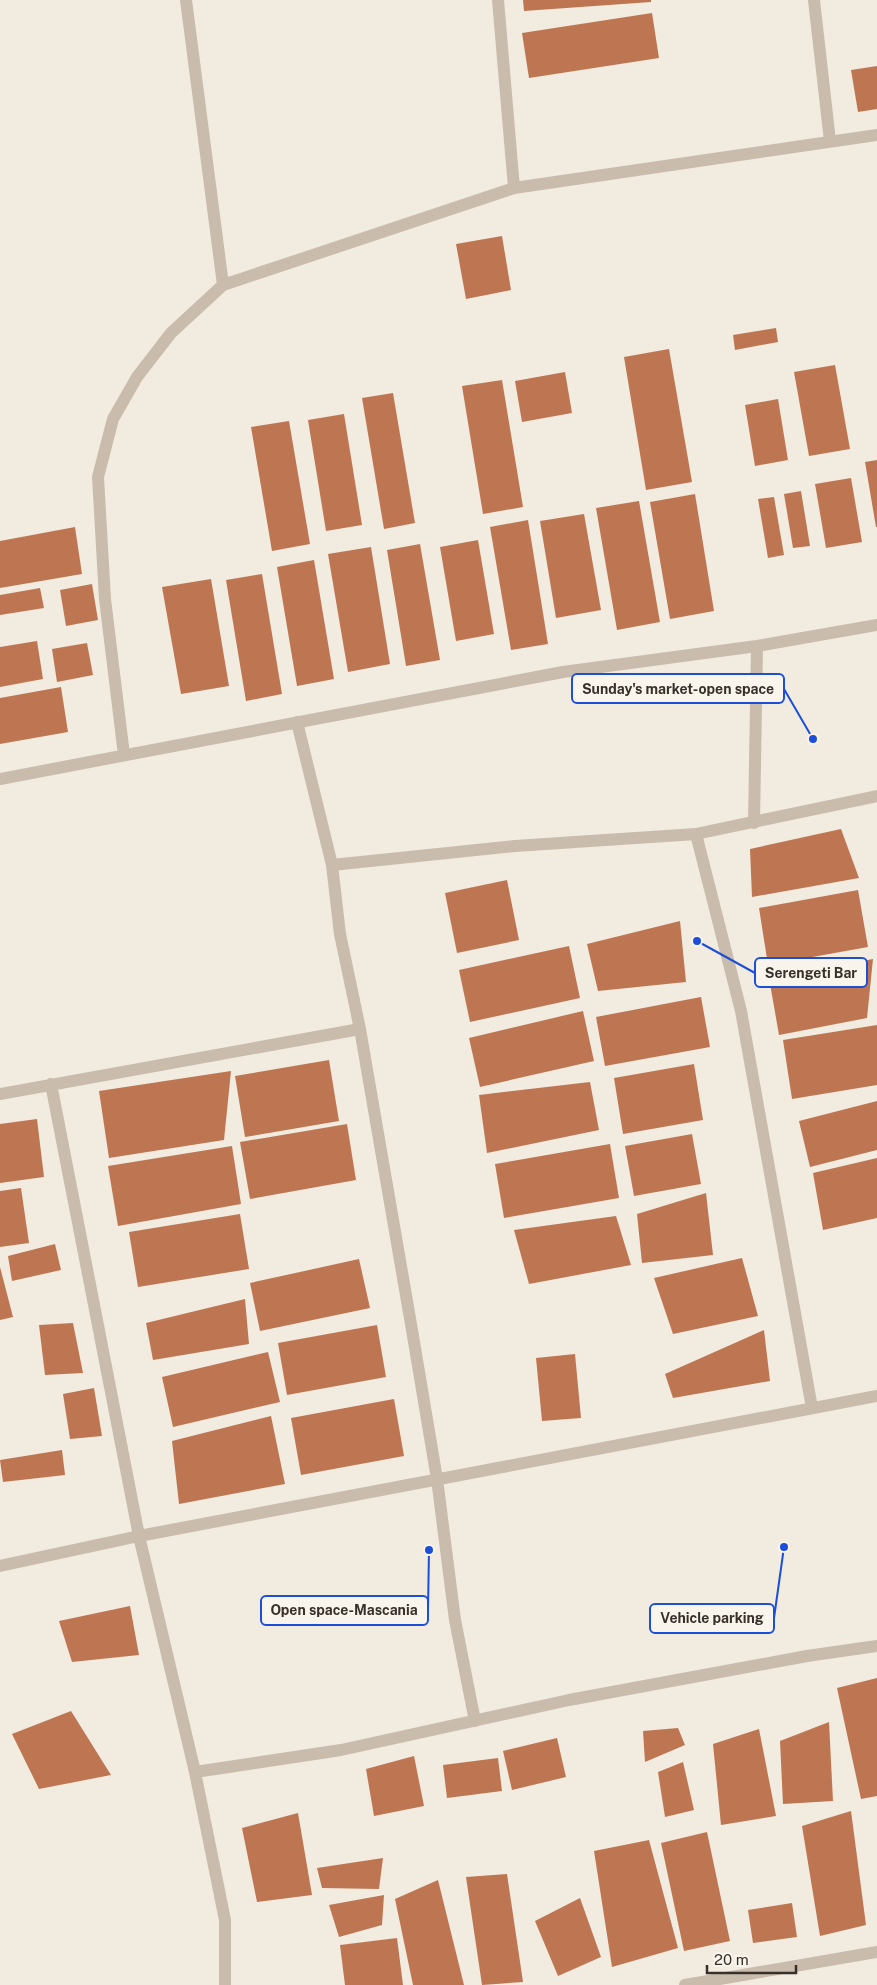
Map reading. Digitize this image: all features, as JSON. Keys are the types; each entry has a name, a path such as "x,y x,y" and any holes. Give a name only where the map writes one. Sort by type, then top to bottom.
{"street":[{"path":"186,0 223,285"},
{"path":"498,0 514,188"},
{"path":"814,0 830,141"},
{"path":"124,755 105,599 98,477 113,419 136,377 172,332 223,285 514,188 877,135"},
{"path":"0,780 563,672 757,646 877,625"},
{"path":"754,823 757,646"},
{"path":"297,722 332,865 340,934 360,1029 437,1479 455,1620 475,1720"},
{"path":"332,865 515,846 696,834 877,796"},
{"path":"696,834 742,1011 812,1408"},
{"path":"0,1094 360,1029"},
{"path":"52,1084 139,1536 195,1772 225,1920 225,1985"},
{"path":"0,1566 139,1536 877,1396"},
{"path":"195,1772 341,1750 569,1700 807,1656 877,1646"},
{"path":"685,1985 877,1952"}],"building":[{"path":"523,0 651,0 651,2 524,11"},
{"path":"652,13 659,58 529,78 522,33"},
{"path":"877,66 877,109 858,112 851,70"},
{"path":"502,236 511,290 466,299 456,244"},
{"path":"776,328 778,342 735,350 733,335"},
{"path":"669,349 692,482 646,490 624,357"},
{"path":"835,365 850,449 809,456 794,372"},
{"path":"565,372 572,413 522,422 515,381"},
{"path":"502,380 523,507 483,514 462,386"},
{"path":"393,393 415,523 384,529 362,398"},
{"path":"778,399 788,460 755,466 745,405"},
{"path":"344,414 362,525 326,531 308,420"},
{"path":"289,421 310,544 272,551 251,427"},
{"path":"877,460 877,527 876,527 865,462"},
{"path":"851,478 862,542 826,548 815,484"},
{"path":"801,491 810,546 793,548 784,494"},
{"path":"695,494 714,611 670,619 650,502"},
{"path":"774,497 784,555 768,558 758,499"},
{"path":"639,501 660,622 617,630 596,508"},
{"path":"584,514 601,610 556,618 540,521"},
{"path":"528,520 548,644 511,650 490,527"},
{"path":"75,527 82,574 0,588 0,541"},
{"path":"478,540 494,634 456,641 440,547"},
{"path":"420,544 440,660 406,666 387,550"},
{"path":"371,547 390,664 348,672 328,554"},
{"path":"314,560 334,679 297,686 277,567"},
{"path":"262,574 282,694 246,701 226,580"},
{"path":"211,579 229,686 181,694 162,587"},
{"path":"92,584 98,620 66,626 60,590"},
{"path":"40,588 44,608 0,615 0,595"},
{"path":"37,641 43,679 0,687 0,647"},
{"path":"87,643 93,675 57,682 52,649"},
{"path":"61,687 68,732 0,744 0,698"},
{"path":"841,829 859,878 752,897 750,849"},
{"path":"507,880 519,940 457,953 445,893"},
{"path":"858,890 868,947 768,965 759,908"},
{"path":"680,921 686,982 598,991 587,944"},
{"path":"569,946 580,998 470,1022 459,970"},
{"path":"873,959 867,1018 779,1035 769,978"},
{"path":"701,997 710,1047 605,1066 596,1017"},
{"path":"583,1011 594,1061 480,1087 469,1038"},
{"path":"877,1025 877,1085 792,1099 783,1040"},
{"path":"329,1060 339,1121 245,1137 235,1076"},
{"path":"694,1064 703,1120 623,1134 614,1078"},
{"path":"231,1071 224,1140 109,1158 99,1091"},
{"path":"590,1082 599,1130 487,1153 479,1095"},
{"path":"877,1101 877,1150 810,1167 799,1121"},
{"path":"37,1119 44,1177 0,1183 0,1124"},
{"path":"347,1124 356,1180 250,1199 240,1142"},
{"path":"692,1134 701,1184 634,1196 625,1146"},
{"path":"610,1144 619,1198 504,1218 495,1164"},
{"path":"232,1146 241,1204 118,1226 108,1166"},
{"path":"877,1158 877,1218 823,1230 813,1173"},
{"path":"21,1188 29,1243 0,1247 0,1191"},
{"path":"706,1193 713,1255 642,1263 637,1214"},
{"path":"240,1214 249,1269 138,1287 129,1232"},
{"path":"616,1216 631,1265 529,1284 514,1230"},
{"path":"55,1244 61,1270 12,1281 8,1256"},
{"path":"742,1258 758,1316 673,1334 654,1278"},
{"path":"359,1259 370,1308 260,1331 250,1283"},
{"path":"0,1267 13,1317 0,1320"},
{"path":"245,1299 249,1344 153,1360 146,1323"},
{"path":"73,1323 83,1373 45,1375 39,1325"},
{"path":"377,1325 386,1377 287,1395 278,1343"},
{"path":"764,1330 770,1381 673,1398 665,1374"},
{"path":"268,1352 280,1402 173,1427 162,1377"},
{"path":"575,1354 581,1418 542,1421 536,1358"},
{"path":"94,1388 102,1436 70,1439 63,1394"},
{"path":"394,1399 404,1456 301,1475 291,1418"},
{"path":"271,1416 285,1484 179,1504 172,1441"},
{"path":"62,1450 65,1475 3,1482 0,1460"},
{"path":"130,1606 139,1655 72,1662 59,1621"},
{"path":"877,1678 877,1796 861,1799 837,1688"},
{"path":"71,1711 111,1775 39,1789 12,1734"},
{"path":"829,1722 833,1801 783,1804 780,1741"},
{"path":"678,1728 685,1745 645,1762 643,1731"},
{"path":"759,1729 776,1816 721,1825 713,1744"},
{"path":"557,1738 566,1777 512,1790 503,1751"},
{"path":"414,1756 424,1806 374,1816 366,1769"},
{"path":"498,1758 502,1791 447,1798 443,1765"},
{"path":"683,1762 694,1810 665,1817 658,1772"},
{"path":"851,1811 866,1925 820,1936 802,1826"},
{"path":"298,1813 312,1895 257,1902 242,1828"},
{"path":"707,1832 730,1941 684,1951 661,1843"},
{"path":"649,1840 678,1948 612,1967 594,1851"},
{"path":"383,1858 379,1889 322,1888 317,1868"},
{"path":"507,1874 523,1982 482,1985 466,1877"},
{"path":"438,1880 464,1985 413,1985 395,1899"},
{"path":"384,1895 382,1925 339,1937 329,1905"},
{"path":"580,1898 601,1957 558,1976 535,1921"},
{"path":"792,1903 797,1937 753,1943 748,1910"},
{"path":"397,1938 403,1985 345,1985 340,1945"}],"place":[{"name":"Sunday's market-open space","path":"813,739"},
{"name":"Serengeti Bar","path":"697,941"},
{"name":"Vehicle parking","path":"784,1547"},
{"name":"Open space-Mascania","path":"429,1550"}]}
